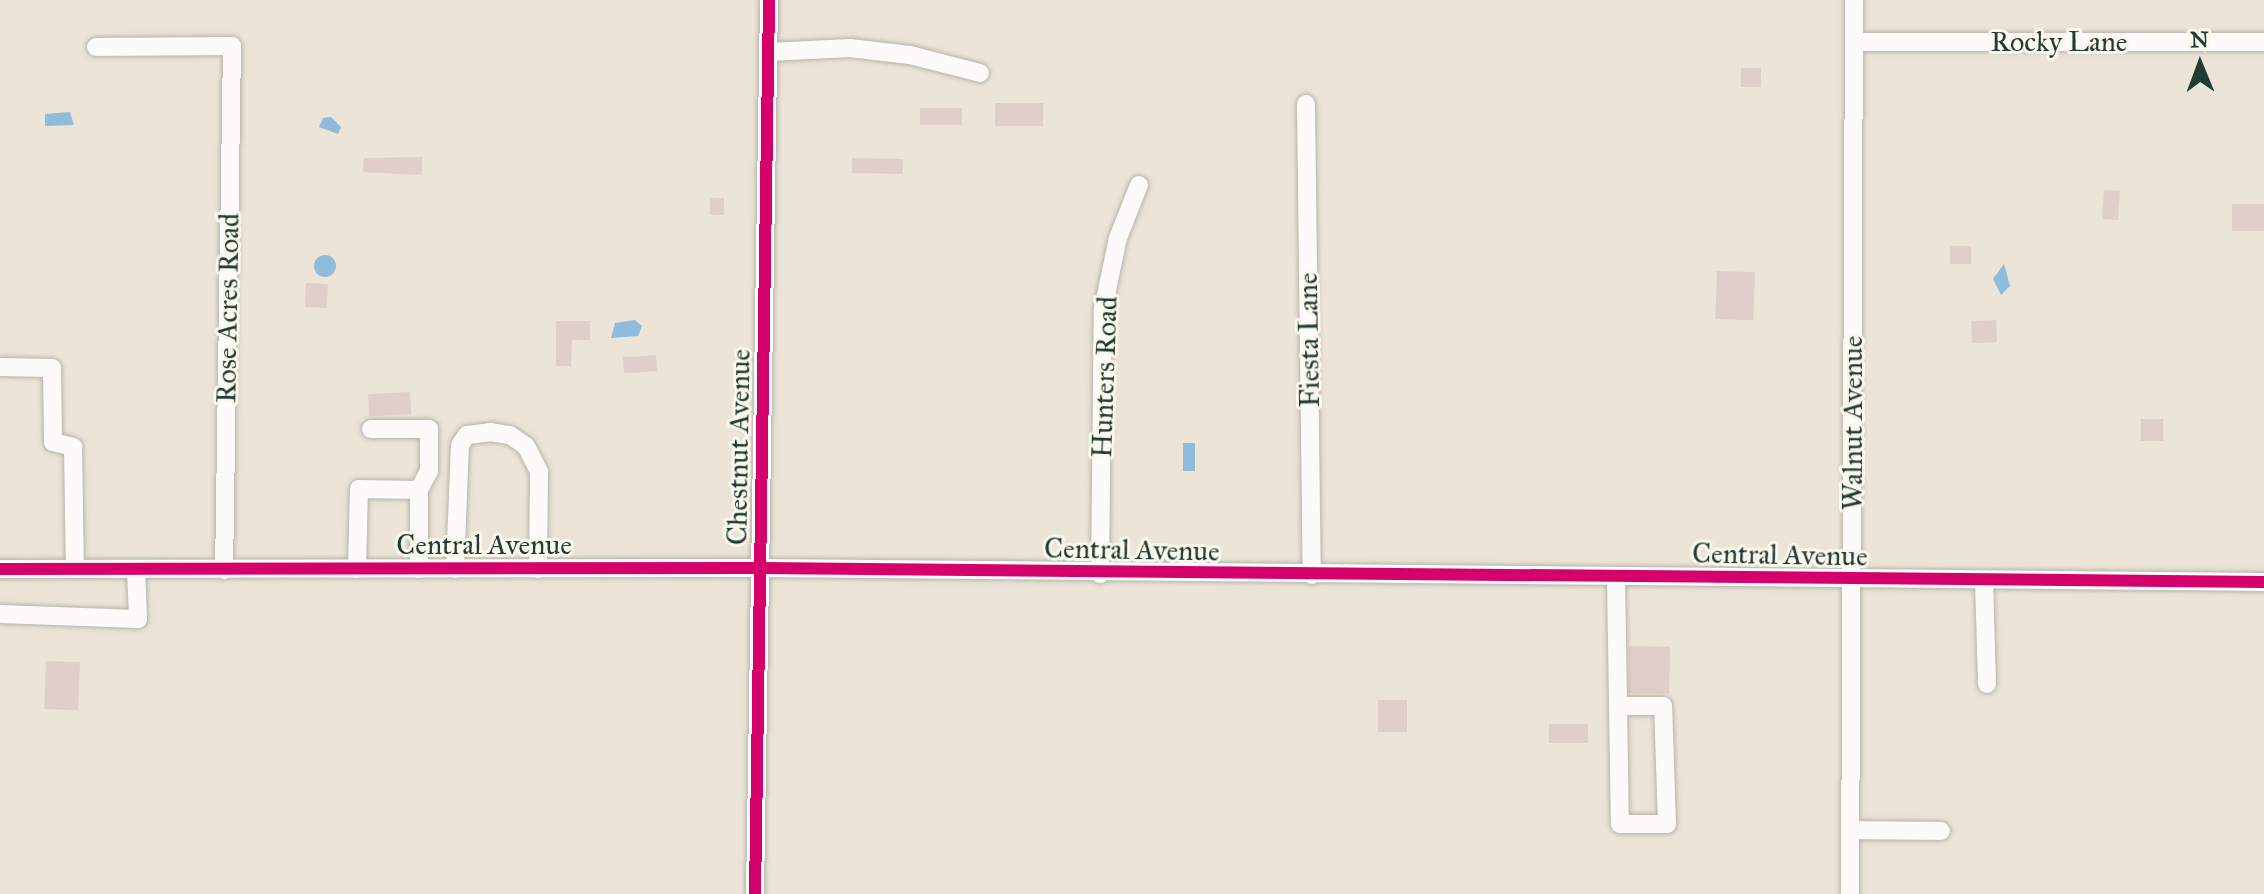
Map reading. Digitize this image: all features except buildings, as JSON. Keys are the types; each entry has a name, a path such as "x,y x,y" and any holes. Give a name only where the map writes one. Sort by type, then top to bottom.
{"street":[{"name":"Chestnut Avenue","path":"755,894 769,0"},
{"name":"Walnut Avenue","path":"1850,894 1854,0"},
{"name":"Rocky Lane","path":"1854,42 2264,42"},
{"name":"Rose Acres Road","path":"96,47 232,46 224,570"},
{"path":"769,52 850,48 910,55 980,73"},
{"name":"Fiesta Lane","path":"1306,104 1312,575"},
{"name":"Hunters Road","path":"1100,574 1103,309 1118,238 1139,185"},
{"path":"0,367 52,368 53,442 73,447 75,569"},
{"path":"371,429 429,429 429,471 419,490 419,569"},
{"path":"455,569 460,445 467,435 490,432 510,435 526,446 539,472 538,569"},
{"path":"357,569 359,489 419,490"},
{"name":"Central Avenue","path":"0,569 761,568 1100,574 2264,582"},
{"path":"0,614 138,619 136,569"},
{"path":"1616,577 1618,706 1620,824 1667,824 1663,706 1618,706"},
{"path":"1984,581 1987,684"},
{"path":"1851,830 1941,831"}],"water":[{"path":"70,112 74,125 45,126 45,114"},
{"path":"331,117 341,127 338,134 319,127 323,118"},
{"path":"325,255 333,258 336,266 333,274 325,277 317,274 314,266 317,258"},
{"path":"2004,264 2010,286 2001,295 1993,279"},
{"path":"635,320 642,326 638,336 611,338 615,323"},
{"path":"1183,443 1195,443 1195,471 1183,471"}],"cycle path":[{"path":"755,894 769,0"},
{"path":"0,569 761,568 2264,582"}]}
